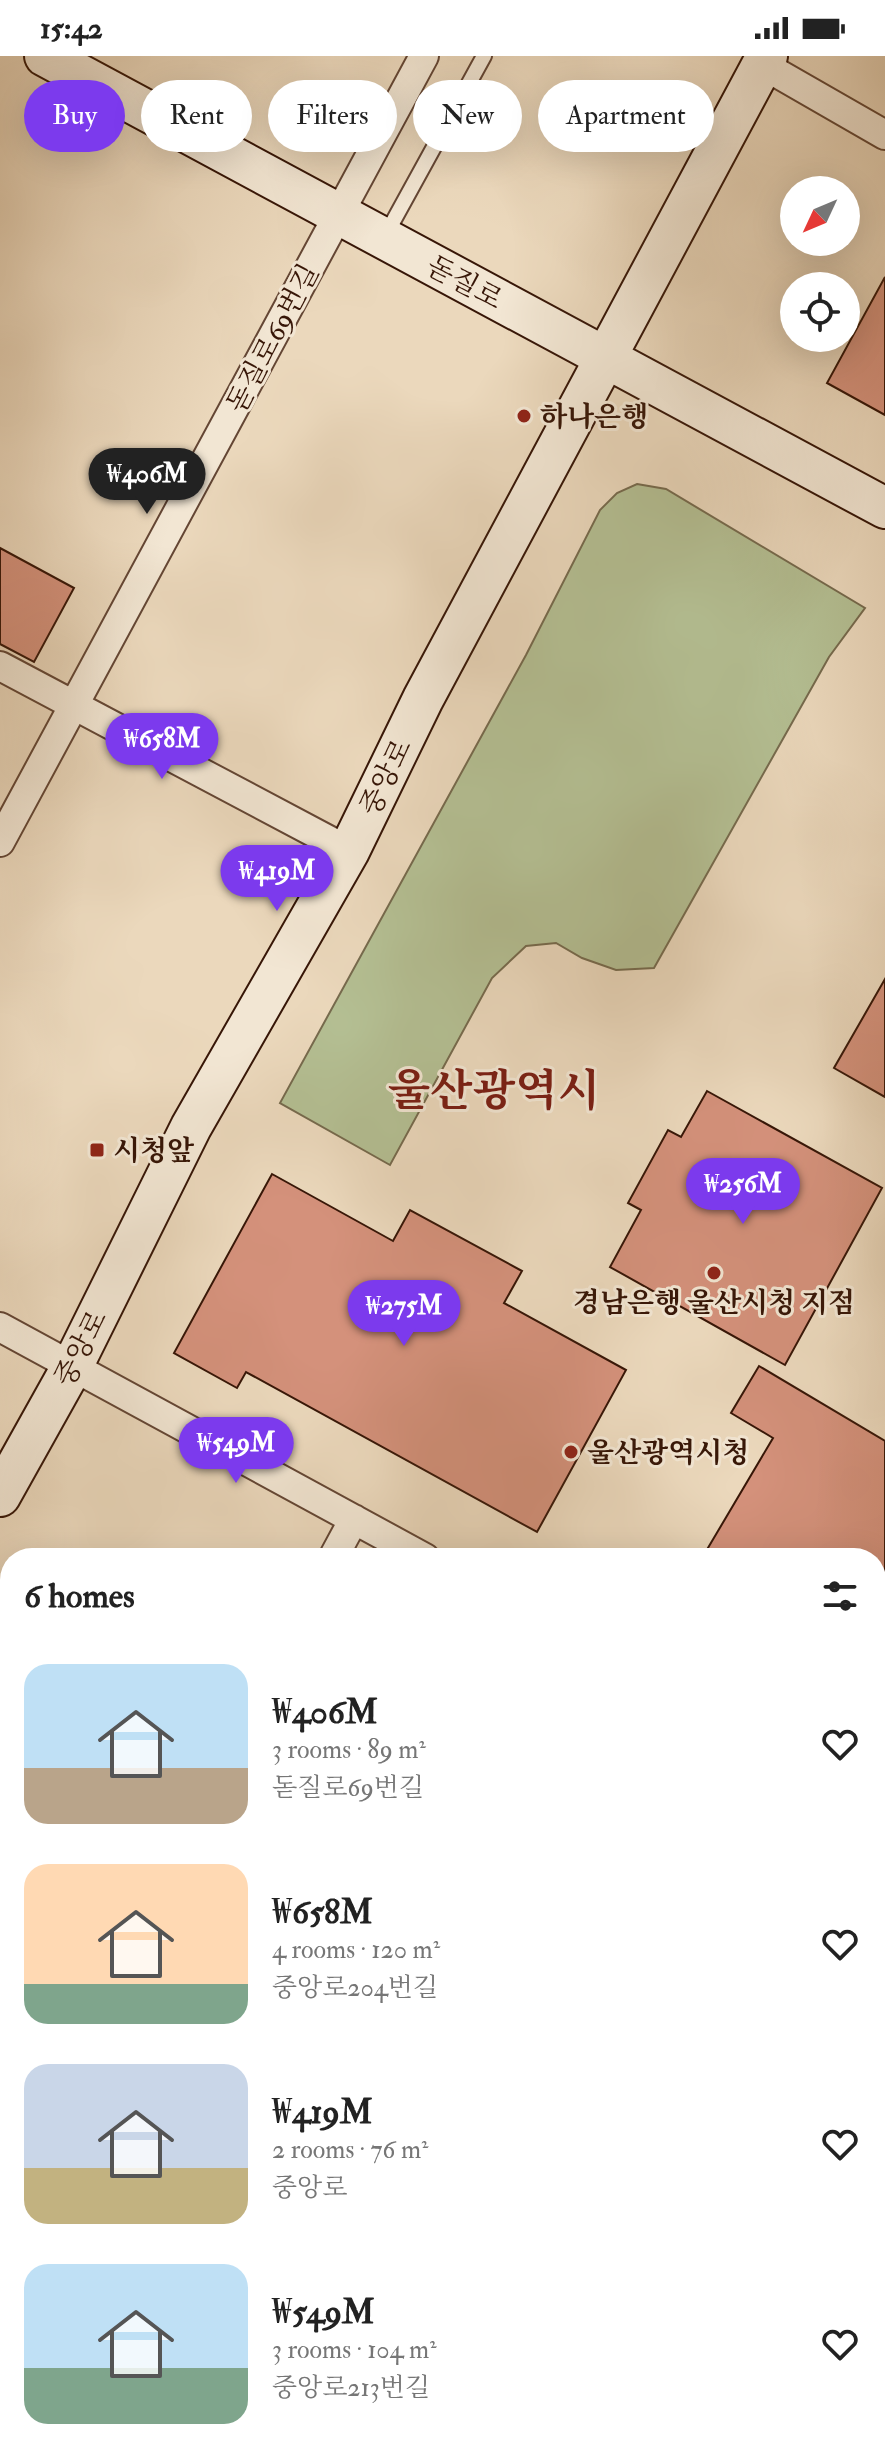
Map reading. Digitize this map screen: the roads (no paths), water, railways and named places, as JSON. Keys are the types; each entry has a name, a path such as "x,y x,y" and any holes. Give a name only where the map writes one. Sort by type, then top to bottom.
{"main road":[{"name":"돋질로","path":"45,56 885,508"},
{"name":"중앙로","path":"0,1496 72,1367 191,1127 349,851 423,699 765,60"}],"street":[{"name":"돋질로69번길","path":"0,842 424,56"},
{"path":"765,60 885,135"},
{"path":"0,666 349,851"},
{"path":"0,1327 407,1548"},
{"path":"338,1548 354,1519"}],"lane":[{"path":"384,238 484,56"}],"place":[{"name":"하나은행","path":"524,416"},
{"name":"시청앞","path":"97,1150"},
{"name":"경남은행 울산시청 지점","path":"714,1273"},
{"name":"울산광역시청","path":"571,1452"}],"district":[{"name":"울산광역시","path":"494,1090"}]}
